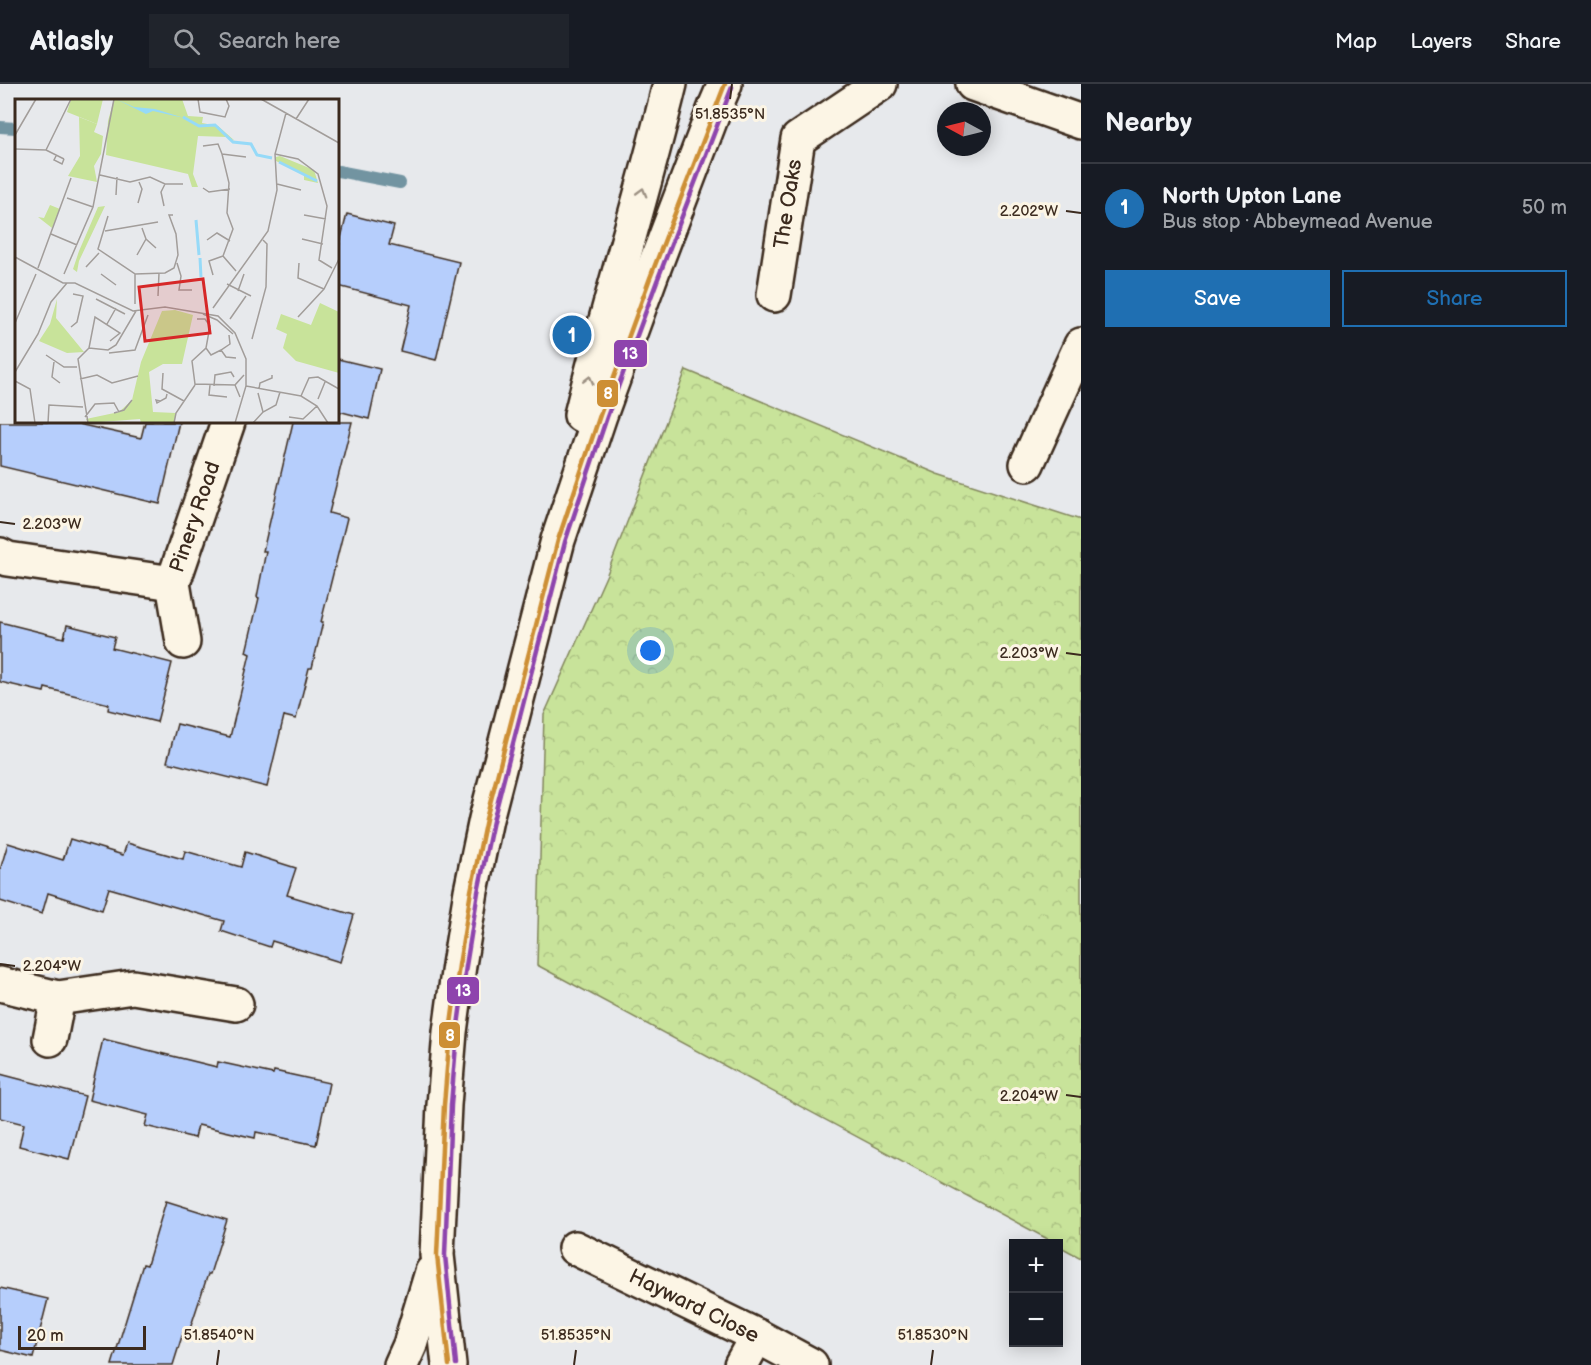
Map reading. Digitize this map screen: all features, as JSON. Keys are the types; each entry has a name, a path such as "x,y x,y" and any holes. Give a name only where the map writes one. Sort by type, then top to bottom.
{"street":[{"path":"659,128 664,98 663,84"},
{"path":"558,540 584,401 670,84"},
{"path":"703,140 714,84"},
{"path":"448,1365 436,1255 444,1105 450,1032 470,902 486,819 558,540 608,394 725,84"},
{"name":"The Oaks","path":"774,296 798,139 880,84"},
{"path":"973,84 1081,122"},
{"path":"1027,464 1081,345"},
{"name":"Pinery Road","path":"0,555 8,559 173,583 228,423"},
{"path":"173,583 183,642"},
{"path":"0,984 58,998 133,987 236,1004"},
{"path":"50,1039 58,998"},
{"name":"Hayward Close","path":"575,1248 757,1336 811,1365"},
{"path":"401,1365 410,1345 436,1255"},
{"path":"741,1365 757,1336"}],"green space":[{"path":"686,370 938,474 1081,520 1081,1258 1063,1248 1063,1239 1048,1239 537,965 544,715 607,574"}],"building":[{"path":"347,214 394,226 389,245 459,262 436,360 400,351 411,305 339,286 339,246"},
{"path":"339,359 380,369 369,419 339,411"},
{"path":"0,422 74,423 141,438 145,423 179,423 160,504 0,466"},
{"path":"352,422 329,513 347,518 321,622 323,622 296,719 284,716 267,787 167,762 177,724 230,737 250,654 246,652 259,598 257,597 266,551 263,551 293,423"},
{"path":"0,622 64,638 67,625 115,637 112,648 172,663 157,722 108,710 109,704 45,688 44,692 0,682"},
{"path":"70,839 123,855 127,843 183,859 185,851 241,867 245,852 296,868 287,895 354,915 340,962 272,941 270,947 221,931 224,921 109,888 102,910 48,893 42,914 0,901 0,870 8,843 63,860"},
{"path":"103,1039 217,1067 218,1062 329,1083 316,1145 256,1132 255,1138 198,1125 195,1138 145,1126 148,1115 89,1100"},
{"path":"0,1074 85,1096 69,1159 19,1146 24,1124 0,1118"},
{"path":"166,1201 227,1220 210,1274 208,1274 188,1335 183,1333 173,1365 112,1365 143,1264 147,1265"},
{"path":"0,1288 48,1299 33,1358 0,1350"}],"waterway":[{"path":"0,127 15,128"},
{"path":"339,171 400,183"}],"transit line":[{"name":"8","path":"449,1365 437,1255 444,1105 450,1032 459,965 486,819 558,540 650,278 725,84"},
{"name":"13","path":"456,1364 445,1255 451,1105 466,966 493,821 565,542 607,417 732,87"}],"place":[{"name":"North Upton Lane","path":"572,335"}]}
